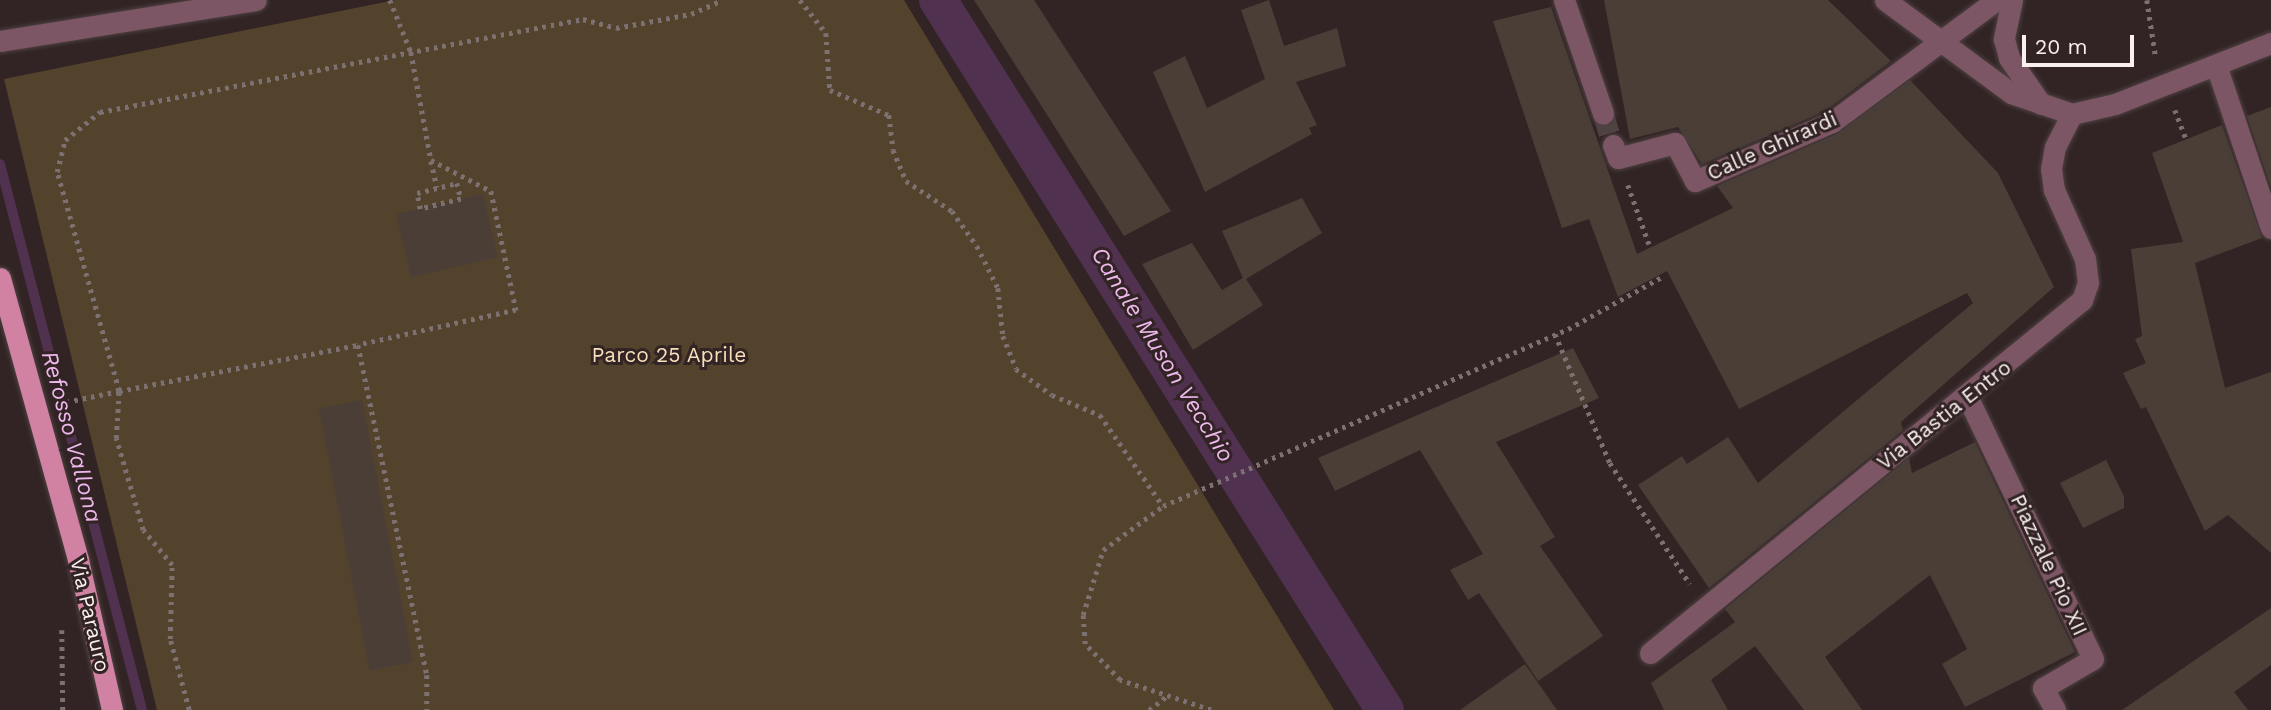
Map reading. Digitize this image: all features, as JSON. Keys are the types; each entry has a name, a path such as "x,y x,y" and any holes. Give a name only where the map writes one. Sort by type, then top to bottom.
{"main road":[{"name":"Via Parauro","path":"0,278 78,560 112,710"}],"street":[{"path":"0,41 161,8 256,0"},
{"path":"1564,0 1603,113"},
{"path":"1885,0 1994,82 2041,104 2072,114 2097,110 2271,43"},
{"path":"1940,39 1996,0"},
{"path":"2012,0 2004,24 2006,49 2041,104"},
{"name":"Calle Ghirardi","path":"1615,151 1675,142 1695,181 1832,122 1896,79 1940,39"},
{"path":"2216,65 2271,228"},
{"name":"Via Bastia Entro","path":"1650,653 2059,324 2087,293 2085,259 2054,190 2051,169 2055,147 2072,114"},
{"name":"Piazzale Pio XII","path":"1968,398 2093,659 2043,688 2055,710"}],"path":[{"path":"390,0 411,52 437,187"},
{"path":"189,710 170,639 172,565 143,530 116,438 119,391 57,172 65,139 100,112 583,19 616,28 691,14 722,0"},
{"path":"800,0 827,33 830,90 890,115 893,150 906,181 952,211 977,246 998,288 1003,336 1016,369 1052,395 1100,415 1163,506"},
{"path":"2147,0 2156,61"},
{"path":"2173,106 2186,139"},
{"path":"1615,151 1648,244"},
{"path":"71,401 358,345 516,310 491,191 431,160"},
{"path":"457,183 461,199 420,209 416,193 437,187 457,183"},
{"path":"1211,710 1120,680 1101,664 1085,644 1083,615 1103,550 1163,506 1555,334 1663,281 1662,277"},
{"path":"1555,334 1610,463 1706,606"},
{"path":"358,345 427,675 427,710"},
{"path":"61,621 63,710"},
{"path":"1149,710 1167,696"}],"green space":[{"name":"Parco 25 Aprile","path":"395,0 904,0 1334,710 157,710 4,79"}],"building":[{"path":"974,0 1034,0 1171,211 1124,236"},
{"path":"1269,0 1284,46 1337,28 1346,66 1296,82 1317,125 1309,128 1312,134 1205,192 1153,72 1185,56 1207,108 1265,79 1241,10"},
{"path":"1604,0 1828,0 1891,61 1825,111 1702,164 1678,127 1630,139"},
{"path":"1551,7 1637,254 1733,208 1717,186 1837,134 1910,80 1998,173 2054,287 1901,422 1903,430 1709,588 1638,485 1682,456 1687,464 1728,437 1758,483 1973,303 1967,293 1739,409 1667,271 1618,297 1589,219 1562,228 1493,21"},
{"path":"2271,107 2271,187 2247,116"},
{"path":"2222,125 2262,238 2195,263 2225,388 2271,372 2271,553 2228,515 2205,531 2146,407 2141,409 2123,373 2146,363 2135,339 2142,336 2131,249 2183,242 2152,153"},
{"path":"483,194 498,257 411,277 396,214"},
{"path":"1302,198 1322,233 1246,279 1263,305 1193,350 1142,264 1192,243 1222,290 1243,278 1222,231"},
{"path":"1573,348 1599,398 1496,442 1555,537 1540,546 1603,636 1538,681 1479,593 1468,600 1450,570 1483,554 1420,450 1335,491 1318,458"},
{"path":"362,400 413,662 370,670 319,408"},
{"path":"1975,442 2075,652 1965,707 1942,664 1967,649 1930,575 1825,657 1862,710 1804,710 1755,646 1711,680 1728,710 1664,710 1651,683 1735,622 1725,609 1909,458 1912,473"},
{"path":"2106,460 2124,496 2124,508 2083,528 2060,483"},
{"path":"2271,608 2271,665 2234,692 2248,710 2122,710"},
{"path":"1525,664 1557,710 1460,710"}],"waterway":[{"name":"Canale Muson Vecchio","path":"938,0 1385,710"},
{"name":"Refosso Vallona","path":"0,164 142,710"}],"tunnel":[{"path":"1603,113 1613,145"}]}
